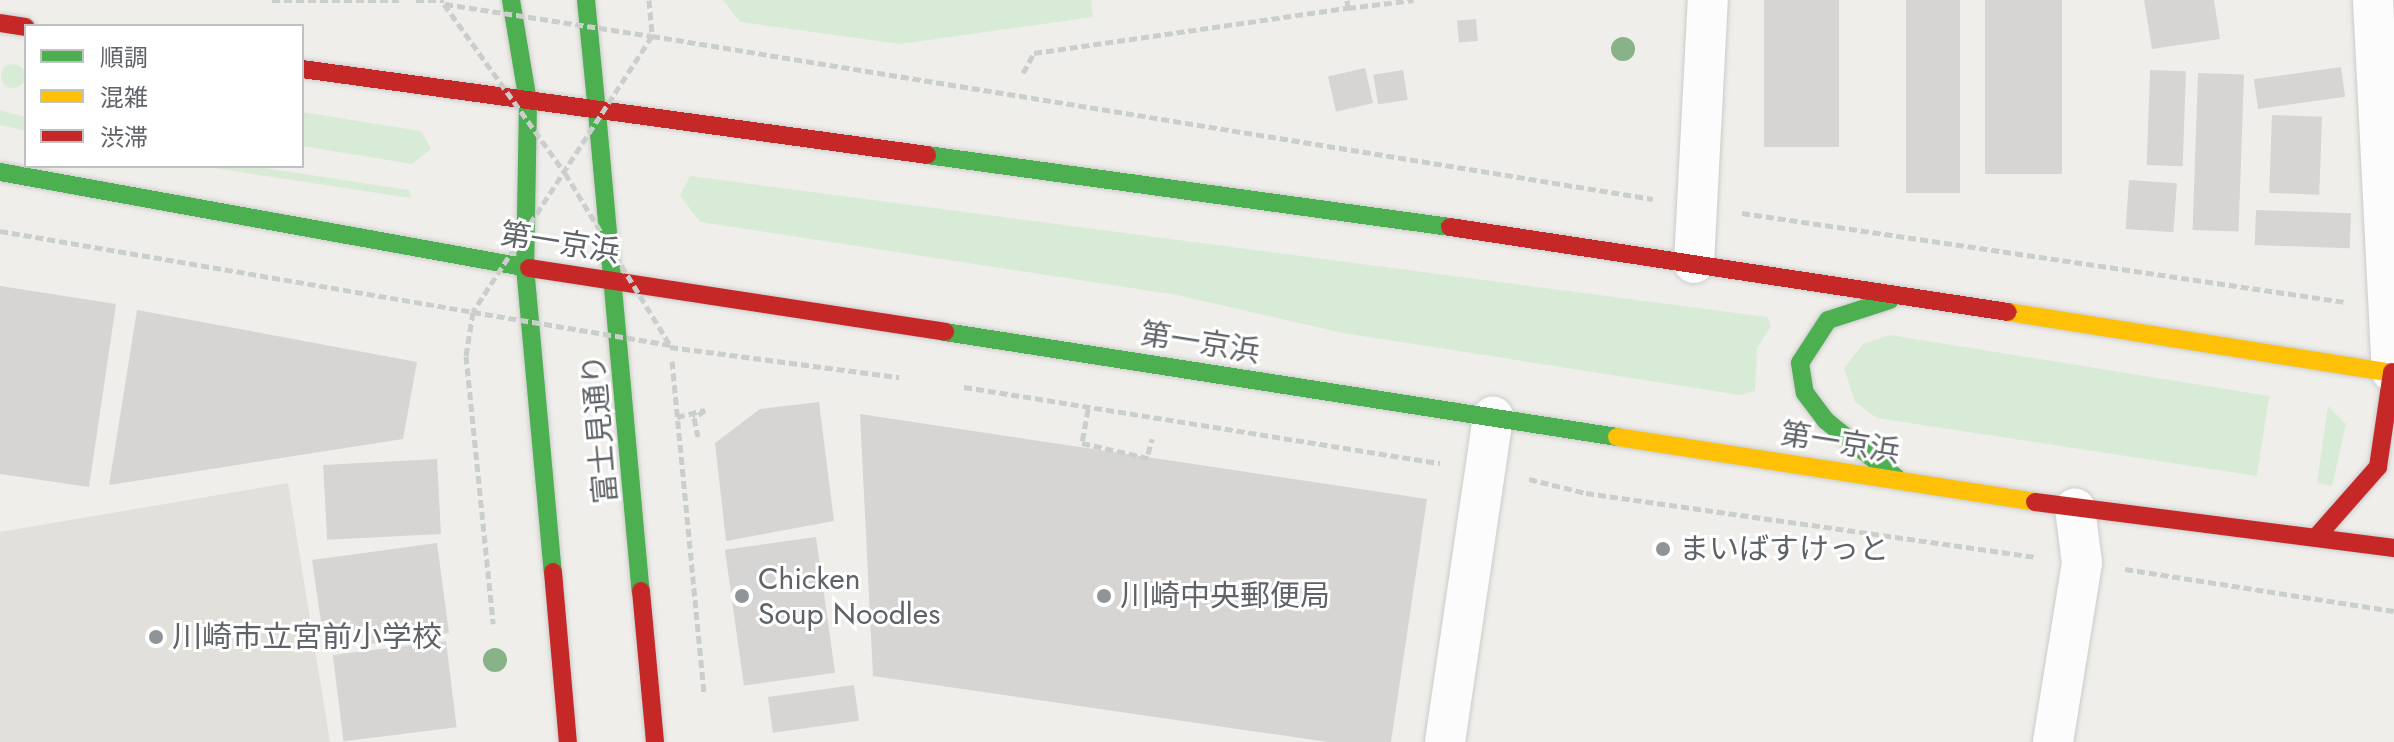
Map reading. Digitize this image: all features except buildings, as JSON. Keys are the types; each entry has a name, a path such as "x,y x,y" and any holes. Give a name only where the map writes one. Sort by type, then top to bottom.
{"main road":[{"name":"富士見通り","path":"511,0 528,102 525,267 568,742"},
{"name":"富士見通り","path":"586,0 615,281 655,742"},
{"path":"0,23 24,27"},
{"path":"304,69 1694,263 2393,373 2378,467 2318,535"},
{"name":"第一京浜","path":"0,172 525,267 1902,482 2075,508 2318,535 2394,548"},
{"path":"1901,297 1828,320 1811,336 1800,363 1805,393 1825,420 1902,482"}],"street":[{"path":"1694,263 1708,0"},
{"path":"2373,0 2393,373"},
{"path":"1445,742 1493,417"},
{"path":"2053,742 2082,563 2075,508"}],"path":[{"path":"272,0 399,0"},
{"path":"416,0 960,81"},
{"path":"493,624 466,356 473,312 652,36 649,0"},
{"path":"1347,0 1348,8"},
{"path":"1023,73 1034,53 1414,0"},
{"path":"444,2 565,173 670,345 704,691"},
{"path":"0,231 157,263 670,345 908,379"},
{"path":"955,385 1088,409 1445,464"},
{"path":"1088,409 1082,443 1148,456 1152,439"},
{"path":"677,417 705,410 694,418 698,437"},
{"path":"1523,478 1586,493 2082,563 2394,611"}],"shaded area":[{"name":"川崎市立宮前小学校","path":"288,483 330,742 0,742 0,532"}],"green space":[{"path":"723,0 1091,0 1093,17 900,44 740,22"},
{"path":"13,64 21,68 24,80 21,84 13,88 5,84 1,76 5,68"},
{"path":"0,110 24,116 24,131 0,125"},
{"path":"304,112 421,131 431,149 412,164 304,146"},
{"path":"213,168 264,168 409,190 411,198"},
{"path":"690,176 1767,317 1771,326 1757,348 1755,391 1740,395 1343,333 1177,295 700,222 680,195"},
{"path":"1890,335 2269,396 2257,476 1877,418 1855,402 1844,368 1863,344"},
{"path":"2328,406 2346,424 2332,486 2317,483"}],"traffic: fast":[{"path":"511,0 528,102"},
{"path":"586,0 597,112"},
{"path":"528,102 525,267 553,572"},
{"path":"597,112 641,591"},
{"path":"927,155 1450,227"},
{"path":"0,172 529,268"},
{"path":"1890,300 1828,320 1800,363 1805,393 1825,420 1897,478"},
{"path":"945,332 1617,437"}],"traffic: slow":[{"path":"2008,312 2394,373"},
{"path":"1617,437 2035,502"}],"traffic: jam":[{"path":"0,23 24,27"},
{"path":"304,69 927,155"},
{"path":"1450,227 2008,312"},
{"path":"529,268 945,332"},
{"path":"2318,535 2378,467 2392,372"},
{"path":"2035,502 2394,548"},
{"path":"553,572 568,742"},
{"path":"641,591 655,742"}],"place":[{"name":"まいばすけっと","path":"1663,549"},
{"name":"Chicken Soup Noodles","path":"742,596"},
{"name":"川崎中央郵便局","path":"1104,596"},
{"name":"川崎市立宮前小学校","path":"156,637"}]}
